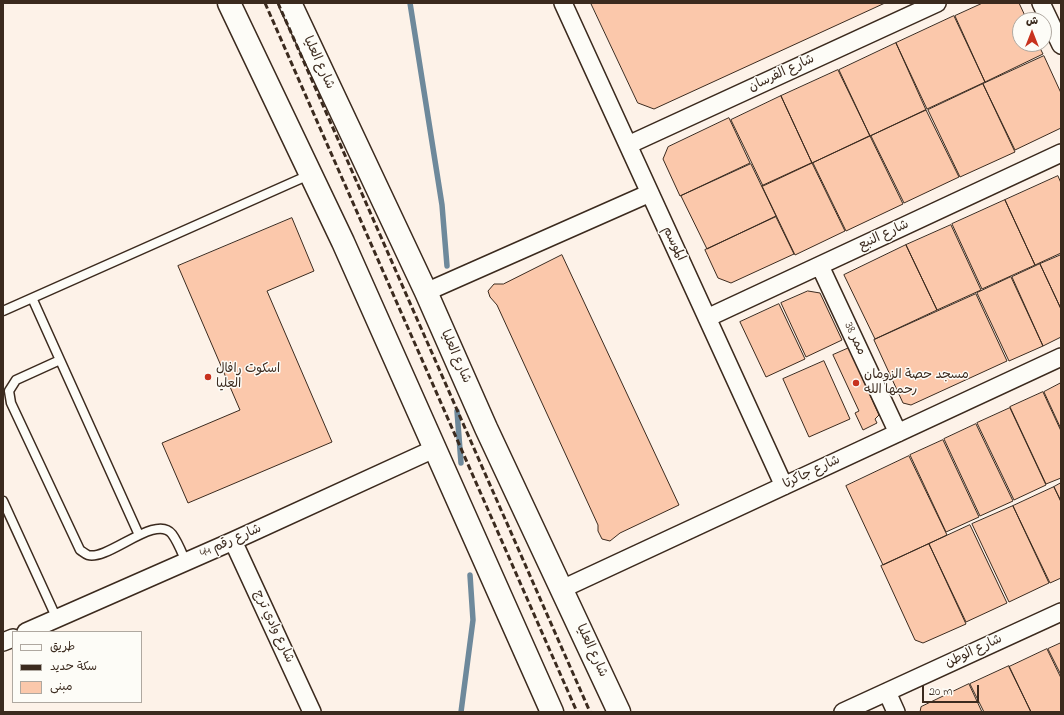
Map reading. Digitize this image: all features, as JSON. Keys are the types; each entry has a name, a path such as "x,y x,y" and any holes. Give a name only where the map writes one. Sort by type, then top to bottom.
{"main road":[{"path":"229,3 343,242 552,712"},
{"name":"شارع العليا","path":"290,3 426,292 486,428 619,712"}],"street":[{"name":"الموسم","path":"563,3 784,486"},
{"name":"شارع الفرسان","path":"628,145 936,3"},
{"path":"1041,3 1061,45"},
{"name":"شارع النبع","path":"707,318 1061,153"},
{"path":"426,292 650,193"},
{"name":"ممر 38","path":"820,266 898,433"},
{"name":"شارع جاكرتا","path":"562,589 1061,357"},
{"name":"شارع رقم 44","path":"28,631 233,541 434,449"},
{"name":"شارع وادي ترج","path":"233,541 312,712"},
{"name":"شارع الوطن","path":"843,712 1061,612"},
{"path":"887,692 896,712"}],"lane":[{"path":"3,312 311,175"},
{"path":"32,300 140,535"},
{"path":"60,360 16,380 9,391 11,403 80,550 89,555 99,554 140,535 153,530 164,529 172,533 186,562"},
{"path":"3,501 57,619"}],"building":[{"path":"591,3 885,3 654,109 638,103"},
{"path":"983,3 1019,3 1023,12 1012,12 1012,52 1042,52 1043,54 985,82 955,16"},
{"path":"954,16 985,82 927,109 896,43"},
{"path":"896,43 926,110 870,136 839,70"},
{"path":"1044,56 1061,93 1061,128 1015,150 983,84"},
{"path":"838,70 870,136 812,163 781,96"},
{"path":"983,84 1015,152 960,177 928,110"},
{"path":"781,96 812,163 763,186 731,120"},
{"path":"926,110 959,177 904,203 871,136"},
{"path":"729,118 750,163 680,196 663,159 668,147"},
{"path":"870,136 903,204 846,231 813,163"},
{"path":"812,163 845,231 795,255 762,186"},
{"path":"751,164 776,216 707,249 681,196"},
{"path":"1058,176 1061,183 1061,253 1035,265 1005,200"},
{"path":"1005,200 1035,265 982,289 952,224"},
{"path":"776,217 794,254 731,283 718,278 705,250"},
{"path":"292,218 314,271 267,291 332,442 188,503 162,443 240,410 178,266"},
{"path":"951,225 981,290 937,310 906,245"},
{"path":"906,245 937,310 875,339 844,275"},
{"path":"562,255 679,505 620,533 610,541 602,539 598,531 598,525 497,305 490,297 488,291 494,284 503,284"},
{"path":"1061,255 1061,309 1040,264"},
{"path":"1040,264 1061,309 1061,337 1043,346 1012,277"},
{"path":"1011,277 1043,346 1009,361 977,293"},
{"path":"808,291 820,293 842,340 806,357 781,303"},
{"path":"976,294 1007,361 911,405 903,403 874,340"},
{"path":"779,304 805,359 766,377 740,322"},
{"name":"مسجد حصة الزومان رحمها الله","path":"849,348 879,415 875,419 877,423 863,430 855,413 859,411 833,355"},
{"path":"824,361 850,419 809,437 783,379"},
{"path":"1061,383 1061,429 1044,392"},
{"path":"1043,392 1061,431 1061,478 1046,484 1010,407"},
{"path":"1010,408 1046,485 1014,500 977,423"},
{"path":"976,424 1013,501 980,516 944,439"},
{"path":"943,440 979,517 946,532 910,455"},
{"path":"909,456 947,535 883,565 846,486"},
{"path":"1061,483 1061,501 1054,487"},
{"path":"1054,487 1061,502 1061,578 1050,583 1013,506"},
{"path":"1013,506 1049,583 1009,602 972,524"},
{"path":"970,525 1007,603 966,622 929,544"},
{"path":"929,544 966,624 923,643 915,640 881,566"},
{"path":"1061,643 1061,675 1048,649"},
{"path":"1047,649 1061,678 1061,712 1031,712 1009,667"},
{"path":"1009,666 1031,712 984,712 970,684"},
{"path":"969,684 982,712 920,712 921,707"}],"waterway":[{"path":"410,3 442,205 447,266"},
{"path":"457,411 461,463"},
{"path":"461,712 473,620 470,575"}],"railway":[{"path":"265,3 577,712"},
{"path":"278,3 590,712"}],"place":[{"name":"اسكوت رافال العليا","path":"208,377"},
{"name":"مسجد حصة الزومان رحمها الله","path":"856,383"}]}
